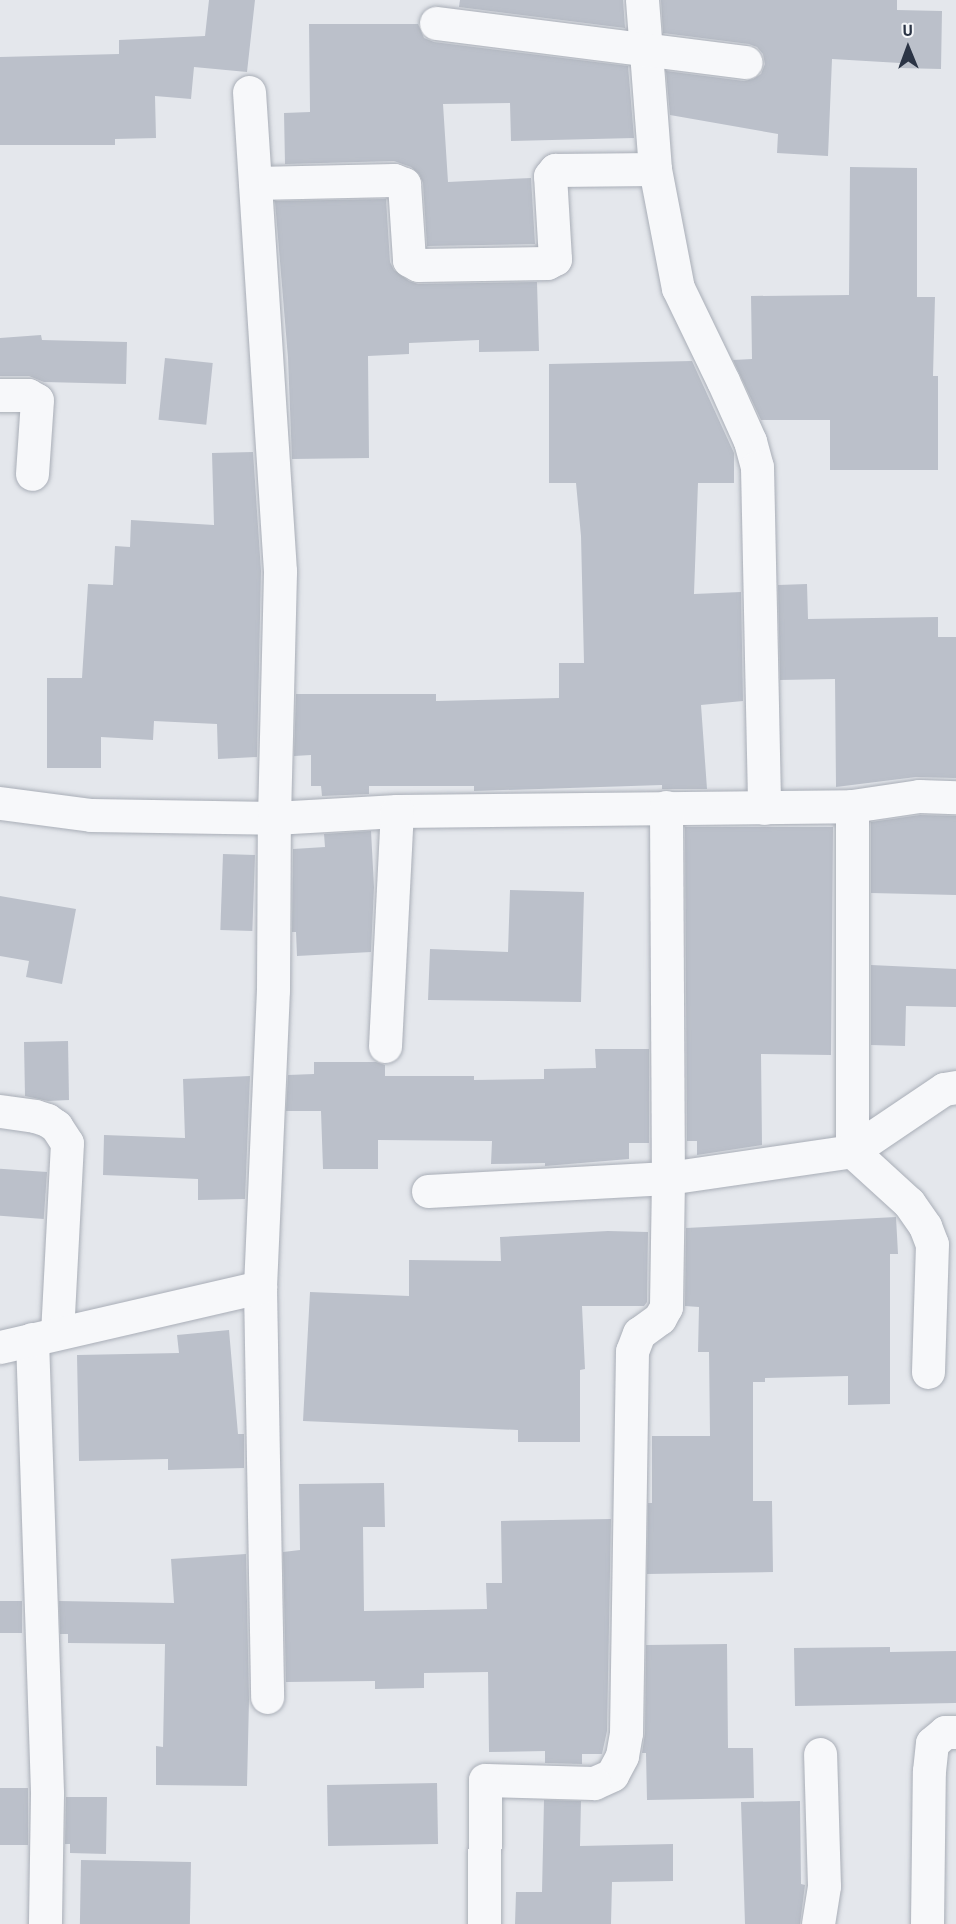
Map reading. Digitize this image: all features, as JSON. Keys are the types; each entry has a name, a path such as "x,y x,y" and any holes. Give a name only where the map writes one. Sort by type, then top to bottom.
{"street":[{"path":"642,0 656,169 678,288 750,441 757,467 764,808"},
{"path":"436,23 746,62"},
{"path":"249,92 280,571 274,818 273,990 260,1287 267,1697"},
{"path":"255,183 394,180 404,184 409,261 418,264 548,263 555,259 550,176 555,170 656,169"},
{"path":"0,395 28,395 38,400 32,474"},
{"path":"0,802 91,815 274,818 396,811 852,806 919,796 956,797"},
{"path":"852,806 852,1151 909,1203 925,1226 932,1244 928,1372"},
{"path":"484,1924 485,1780 594,1783 612,1775 622,1756 626,1733 632,1351 639,1333 660,1318 666,1307 668,1178 666,807"},
{"path":"385,1046 396,811"},
{"path":"428,1191 668,1178 852,1151 950,1088"},
{"path":"0,1111 35,1116 46,1120 56,1126 66,1143 44,1336 47,1794 45,1924"},
{"path":"0,1347 260,1287"},
{"path":"927,1924 929,1771 932,1743 945,1732 956,1732"},
{"path":"818,1924 824,1886 820,1754"}],"building":[{"path":"209,0 255,0 247,72 194,67 191,99 155,96 156,138 115,139 115,145 0,145 0,57 119,54 119,40 205,36"},
{"path":"460,0 623,0 625,28 459,7"},
{"path":"661,0 897,0 897,10 942,11 941,69 899,68 900,63 832,59 828,156 777,153 778,134 670,115 666,71 744,81 761,74 765,64 763,54 757,47 749,44 663,33"},
{"path":"309,24 418,24 424,38 434,42 628,66 634,138 511,141 510,103 443,104 448,182 531,178 535,244 427,246 423,183 419,174 411,167 394,161 285,164 284,113 310,112"},
{"path":"850,167 917,168 917,297 935,297 933,376 938,376 938,470 830,470 830,420 761,420 733,360 752,359 751,296 849,295"},
{"path":"386,199 390,262 394,270 409,281 418,284 537,282 539,351 479,352 479,340 409,343 409,354 368,356 369,458 292,459 288,358 275,201"},
{"path":"41,335 42,340 127,342 126,384 44,382 29,376 0,376 0,338"},
{"path":"165,358 213,363 206,425 159,420"},
{"path":"692,361 734,453 734,483 698,483 694,594 741,592 743,701 701,705 707,789 662,789 662,785 474,791 474,786 369,786 369,794 322,796 321,786 311,786 311,755 294,756 296,694 436,694 436,701 559,698 559,663 584,663 581,536 576,483 549,483 549,364"},
{"path":"253,452 261,571 257,757 218,759 217,724 154,721 153,740 101,737 101,768 47,768 47,678 82,678 88,584 113,585 115,546 130,547 131,520 214,525 212,453"},
{"path":"807,584 808,619 938,617 938,637 956,637 956,778 916,777 836,787 835,679 780,680 778,585"},
{"path":"920,815 956,816 956,895 871,893 871,822"},
{"path":"685,827 833,827 831,1055 761,1054 762,1145 697,1155 697,1141 687,1141"},
{"path":"371,831 374,887 371,952 297,956 296,932 292,932 293,849 325,847 324,834"},
{"path":"223,854 255,855 252,931 220,930"},
{"path":"510,890 584,892 581,1002 428,1000 430,949 508,952"},
{"path":"0,896 76,909 62,984 26,977 29,961 0,956"},
{"path":"871,965 956,969 956,1007 906,1006 905,1046 871,1045"},
{"path":"68,1041 69,1100 48,1101 25,1096 24,1042"},
{"path":"595,1049 649,1049 649,1143 629,1143 629,1159 545,1166 545,1163 491,1164 492,1141 378,1140 378,1169 323,1169 321,1111 286,1111 288,1075 314,1074 314,1062 376,1062 385,1065 385,1076 474,1076 474,1080 544,1079 544,1069 596,1068"},
{"path":"250,1076 245,1199 198,1200 198,1179 103,1175 104,1135 185,1138 183,1079"},
{"path":"0,1169 47,1172 44,1219 0,1216"},
{"path":"896,1217 898,1254 890,1254 890,1404 848,1405 848,1376 765,1378 765,1382 753,1382 753,1501 772,1501 773,1572 647,1574 648,1503 652,1503 652,1436 710,1436 709,1352 698,1352 699,1307 685,1306 686,1228"},
{"path":"608,1231 648,1232 647,1302 644,1306 582,1306 585,1369 580,1370 580,1442 518,1442 518,1430 303,1421 310,1292 409,1296 409,1260 501,1261 500,1237"},
{"path":"229,1330 238,1434 244,1434 244,1468 168,1470 168,1459 79,1461 77,1355 179,1353 177,1335"},
{"path":"384,1483 385,1527 363,1527 364,1611 487,1609 486,1583 502,1583 501,1521 611,1519 607,1731 602,1754 582,1754 582,1764 545,1763 545,1751 489,1752 488,1672 424,1673 424,1688 375,1689 375,1681 286,1682 283,1552 300,1550 299,1484"},
{"path":"246,1554 249,1700 247,1786 156,1785 156,1746 163,1747 165,1644 68,1643 68,1634 60,1634 59,1601 174,1603 171,1559"},
{"path":"0,1601 22,1601 22,1633 0,1633"},
{"path":"727,1644 728,1748 753,1748 754,1798 647,1800 646,1753 642,1753 645,1733 646,1645"},
{"path":"890,1647 890,1652 956,1651 956,1703 795,1706 794,1648"},
{"path":"437,1783 438,1844 328,1846 327,1785"},
{"path":"0,1788 28,1788 28,1845 0,1845"},
{"path":"66,1797 107,1797 106,1854 70,1853 70,1844 65,1844"},
{"path":"544,1800 581,1801 580,1846 673,1844 673,1881 612,1882 611,1924 515,1924 516,1892 542,1892"},
{"path":"800,1801 801,1884 805,1885 800,1924 745,1924 741,1802"},
{"path":"81,1860 191,1862 190,1924 80,1924"}]}
